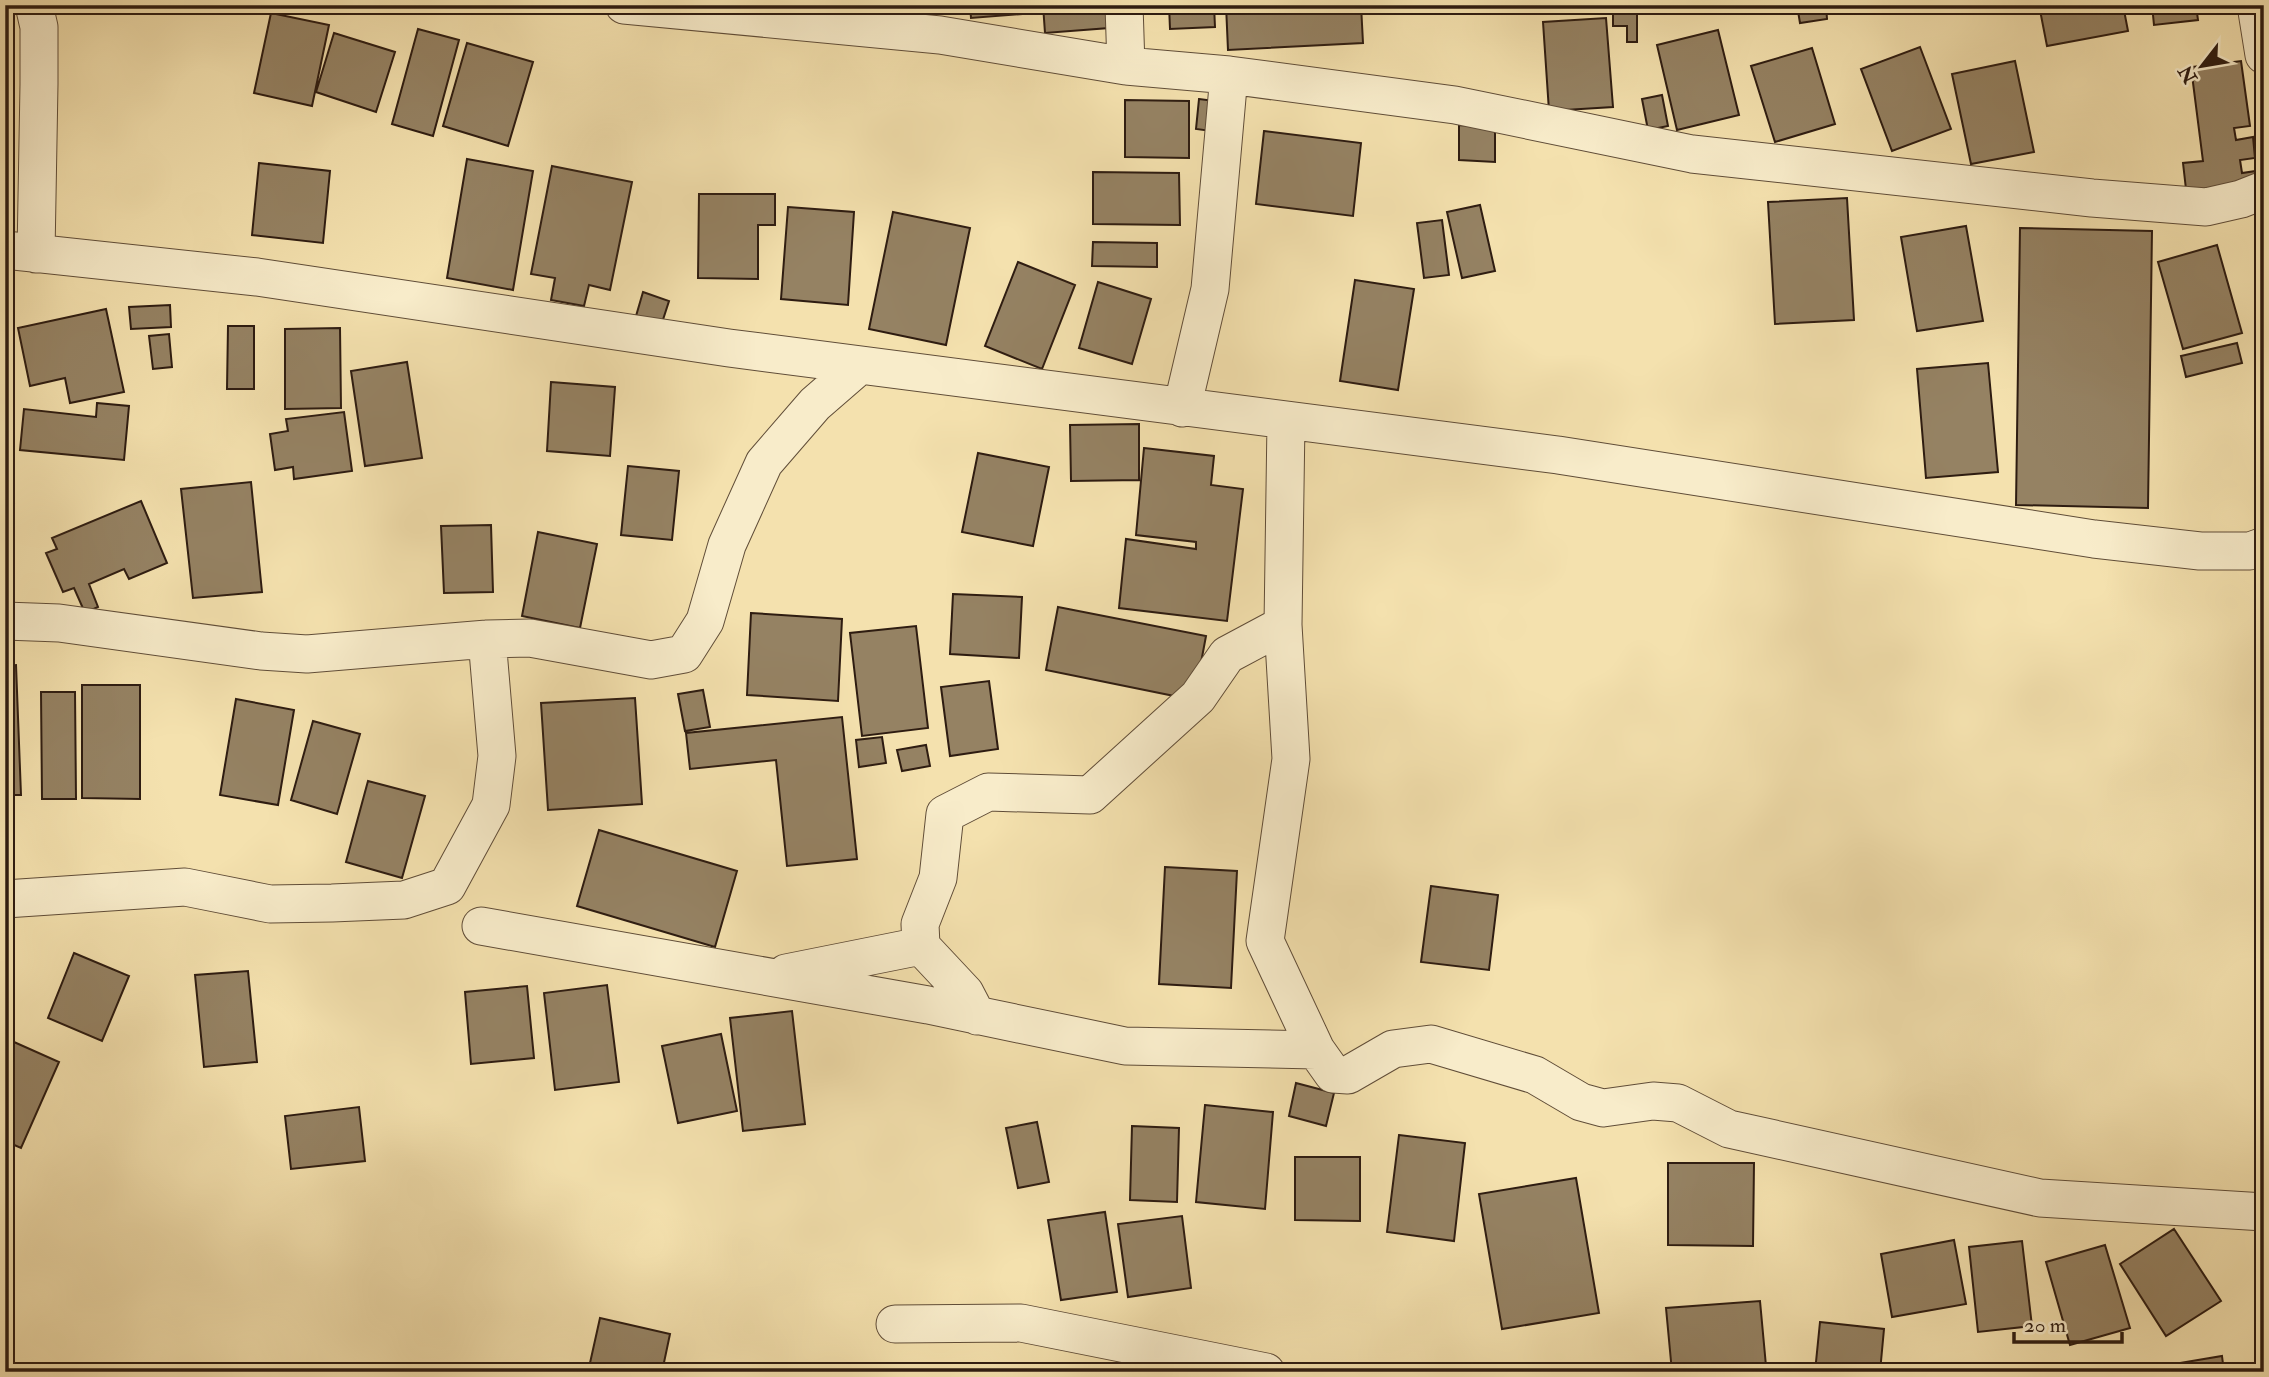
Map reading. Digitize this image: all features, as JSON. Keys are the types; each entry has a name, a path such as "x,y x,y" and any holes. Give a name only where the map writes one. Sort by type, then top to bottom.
{"street":[{"path":"34,5 38,27 39,84 21,252 257,277 860,365 1558,455 2094,538 2200,551 2250,551 2264,546"},
{"path":"624,5 940,35 1126,66 1230,75 1455,105 1692,154 2092,198 2206,207 2242,199 2264,190"},
{"path":"1124,5 1126,66"},
{"path":"2256,5 2264,55"},
{"path":"1182,408 1210,289 1230,75"},
{"path":"5,621 59,623 261,651 307,654 530,638 651,660 684,654 705,621 727,545 764,463 815,404 860,365"},
{"path":"1286,421 1283,625 1291,759 1265,941 1316,1050 1333,1074 1348,1075 1393,1049 1431,1044 1535,1075 1581,1102 1603,1108 1653,1101 1678,1103 1729,1129 2040,1198 2264,1212"},
{"path":"977,1016 965,993 921,946 920,924 938,878 945,814 988,792 1090,795 1198,697 1227,656 1283,625"},
{"path":"5,899 185,887 270,904 332,903 404,900 447,886 491,805 497,756 487,639"},
{"path":"481,926 977,1016 1125,1046 1316,1050"},
{"path":"772,979 793,971 921,946"},
{"path":"895,1324 1021,1323 1266,1372"}],"building":[{"path":"970,5 1034,5 1035,13 971,18"},
{"path":"1043,5 1106,5 1109,28 1045,33"},
{"path":"1169,5 1214,5 1215,27 1170,29"},
{"path":"1226,5 1361,5 1363,43 1228,50"},
{"path":"1613,5 1637,5 1637,42 1627,42 1627,26 1613,26"},
{"path":"1797,5 1826,5 1827,19 1800,23"},
{"path":"1935,5 1993,5 1993,7 1936,13"},
{"path":"2039,5 2123,5 2128,31 2047,46"},
{"path":"2152,5 2196,5 2198,20 2154,25"},
{"path":"271,13 329,25 312,106 254,93"},
{"path":"1606,18 1613,107 1549,111 1543,22"},
{"path":"418,29 459,40 433,136 392,124"},
{"path":"1718,30 1739,115 1677,130 1657,45"},
{"path":"334,33 395,52 376,112 316,92"},
{"path":"467,43 533,62 508,146 443,126"},
{"path":"1920,47 1951,129 1892,151 1861,69"},
{"path":"1812,48 1835,124 1775,142 1751,66"},
{"path":"2015,61 2034,152 1971,164 1952,74"},
{"path":"2241,61 2250,126 2234,128 2236,140 2253,137 2255,158 2240,160 2242,173 2256,171 2258,189 2187,198 2183,163 2203,161 2191,67"},
{"path":"1662,95 1668,126 1648,130 1642,99"},
{"path":"1199,99 1215,101 1211,131 1196,129"},
{"path":"1125,100 1189,101 1189,158 1125,157"},
{"path":"1459,125 1495,126 1495,162 1459,160"},
{"path":"1264,131 1361,143 1353,216 1256,204"},
{"path":"467,159 533,171 513,290 447,278"},
{"path":"259,163 330,171 323,243 252,235"},
{"path":"552,166 632,182 610,290 589,285 584,306 551,300 555,278 531,274"},
{"path":"1093,172 1179,173 1180,225 1093,224"},
{"path":"699,194 775,194 775,225 758,225 758,279 698,278"},
{"path":"1847,198 1854,320 1775,324 1768,202"},
{"path":"1480,205 1495,271 1462,278 1447,212"},
{"path":"788,207 854,212 848,305 781,299"},
{"path":"893,212 970,228 946,345 869,329"},
{"path":"1442,220 1449,275 1424,278 1417,223"},
{"path":"1966,226 1983,321 1917,331 1901,237"},
{"path":"2020,228 2152,231 2148,508 2016,505"},
{"path":"1093,242 1157,243 1157,267 1092,266"},
{"path":"2217,245 2242,333 2183,349 2158,262"},
{"path":"1018,262 1075,285 1042,369 985,346"},
{"path":"1355,280 1414,289 1398,390 1340,381"},
{"path":"1098,282 1151,299 1132,364 1079,348"},
{"path":"643,292 669,301 659,332 634,323"},
{"path":"170,305 171,327 131,329 129,307"},
{"path":"106,309 124,392 70,403 65,378 30,386 18,328"},
{"path":"228,326 254,326 254,389 227,389"},
{"path":"340,328 341,408 285,409 285,329"},
{"path":"169,334 172,367 153,369 149,336"},
{"path":"2237,343 2242,363 2186,377 2181,356"},
{"path":"407,362 422,458 365,466 351,371"},
{"path":"1988,363 1998,472 1926,478 1917,369"},
{"path":"5,374 11,427 5,428"},
{"path":"551,382 615,387 610,456 547,451"},
{"path":"97,403 129,406 124,460 20,450 24,409 96,417"},
{"path":"344,412 352,471 294,479 293,467 275,470 270,434 288,431 286,419"},
{"path":"1139,424 1139,480 1071,481 1070,425"},
{"path":"9,447 14,503 5,504 5,448"},
{"path":"1144,448 1214,456 1211,485 1243,489 1227,621 1119,608 1126,539 1196,549 1196,542 1136,535"},
{"path":"978,453 1049,467 1033,546 962,532"},
{"path":"628,466 679,471 672,540 621,535"},
{"path":"251,482 262,592 193,598 181,489"},
{"path":"141,501 167,563 129,579 124,569 89,584 98,607 85,613 74,588 63,592 46,553 57,549 52,538"},
{"path":"491,525 493,592 444,593 441,526"},
{"path":"538,532 597,544 580,628 522,616"},
{"path":"953,594 1022,597 1019,658 950,654"},
{"path":"1058,607 1206,636 1194,700 1046,670"},
{"path":"751,613 842,619 838,701 747,695"},
{"path":"916,626 928,728 862,736 850,633"},
{"path":"16,665 21,795 5,795 5,666"},
{"path":"989,681 998,749 950,756 941,687"},
{"path":"82,685 140,685 140,799 82,798"},
{"path":"703,690 710,727 685,731 678,694"},
{"path":"41,692 75,692 76,799 42,799"},
{"path":"635,698 642,804 548,810 541,703"},
{"path":"236,699 294,710 278,805 220,795"},
{"path":"842,717 857,859 787,866 776,760 690,769 686,733"},
{"path":"313,721 360,734 337,814 291,800"},
{"path":"882,737 886,763 859,767 856,740"},
{"path":"926,745 930,766 902,771 897,750"},
{"path":"368,781 425,796 402,878 346,862"},
{"path":"599,830 737,871 715,947 577,906"},
{"path":"1165,867 1237,871 1231,988 1159,984"},
{"path":"1431,886 1498,895 1489,970 1421,962"},
{"path":"74,953 129,976 102,1041 48,1018"},
{"path":"248,971 257,1062 204,1067 195,975"},
{"path":"607,985 619,1082 555,1090 544,993"},
{"path":"527,986 534,1058 471,1064 465,992"},
{"path":"792,1011 805,1124 743,1131 730,1018"},
{"path":"721,1034 737,1111 678,1123 662,1046"},
{"path":"5,1038 59,1062 21,1148 5,1141"},
{"path":"1296,1083 1334,1093 1326,1126 1289,1116"},
{"path":"1205,1105 1273,1112 1265,1209 1196,1202"},
{"path":"359,1107 365,1161 291,1169 285,1116"},
{"path":"1037,1122 1049,1182 1018,1188 1006,1128"},
{"path":"1132,1126 1179,1128 1177,1202 1130,1200"},
{"path":"1399,1135 1465,1143 1454,1241 1387,1232"},
{"path":"1295,1157 1360,1157 1360,1221 1295,1220"},
{"path":"1668,1163 1754,1163 1753,1246 1668,1245"},
{"path":"1576,1178 1599,1313 1502,1329 1479,1194"},
{"path":"1105,1212 1117,1292 1061,1300 1048,1220"},
{"path":"1182,1216 1191,1288 1128,1297 1118,1224"},
{"path":"2174,1229 2221,1301 2166,1336 2120,1264"},
{"path":"1954,1240 1966,1304 1892,1317 1881,1254"},
{"path":"2022,1241 2032,1326 1978,1332 1969,1247"},
{"path":"2105,1245 2130,1328 2070,1345 2046,1262"},
{"path":"1760,1301 1766,1366 1672,1372 1666,1308"},
{"path":"600,1318 670,1334 662,1372 588,1372"},
{"path":"1820,1322 1884,1329 1880,1372 1815,1372"},
{"path":"2222,1356 2224,1372 2157,1372 2156,1367"}]}
